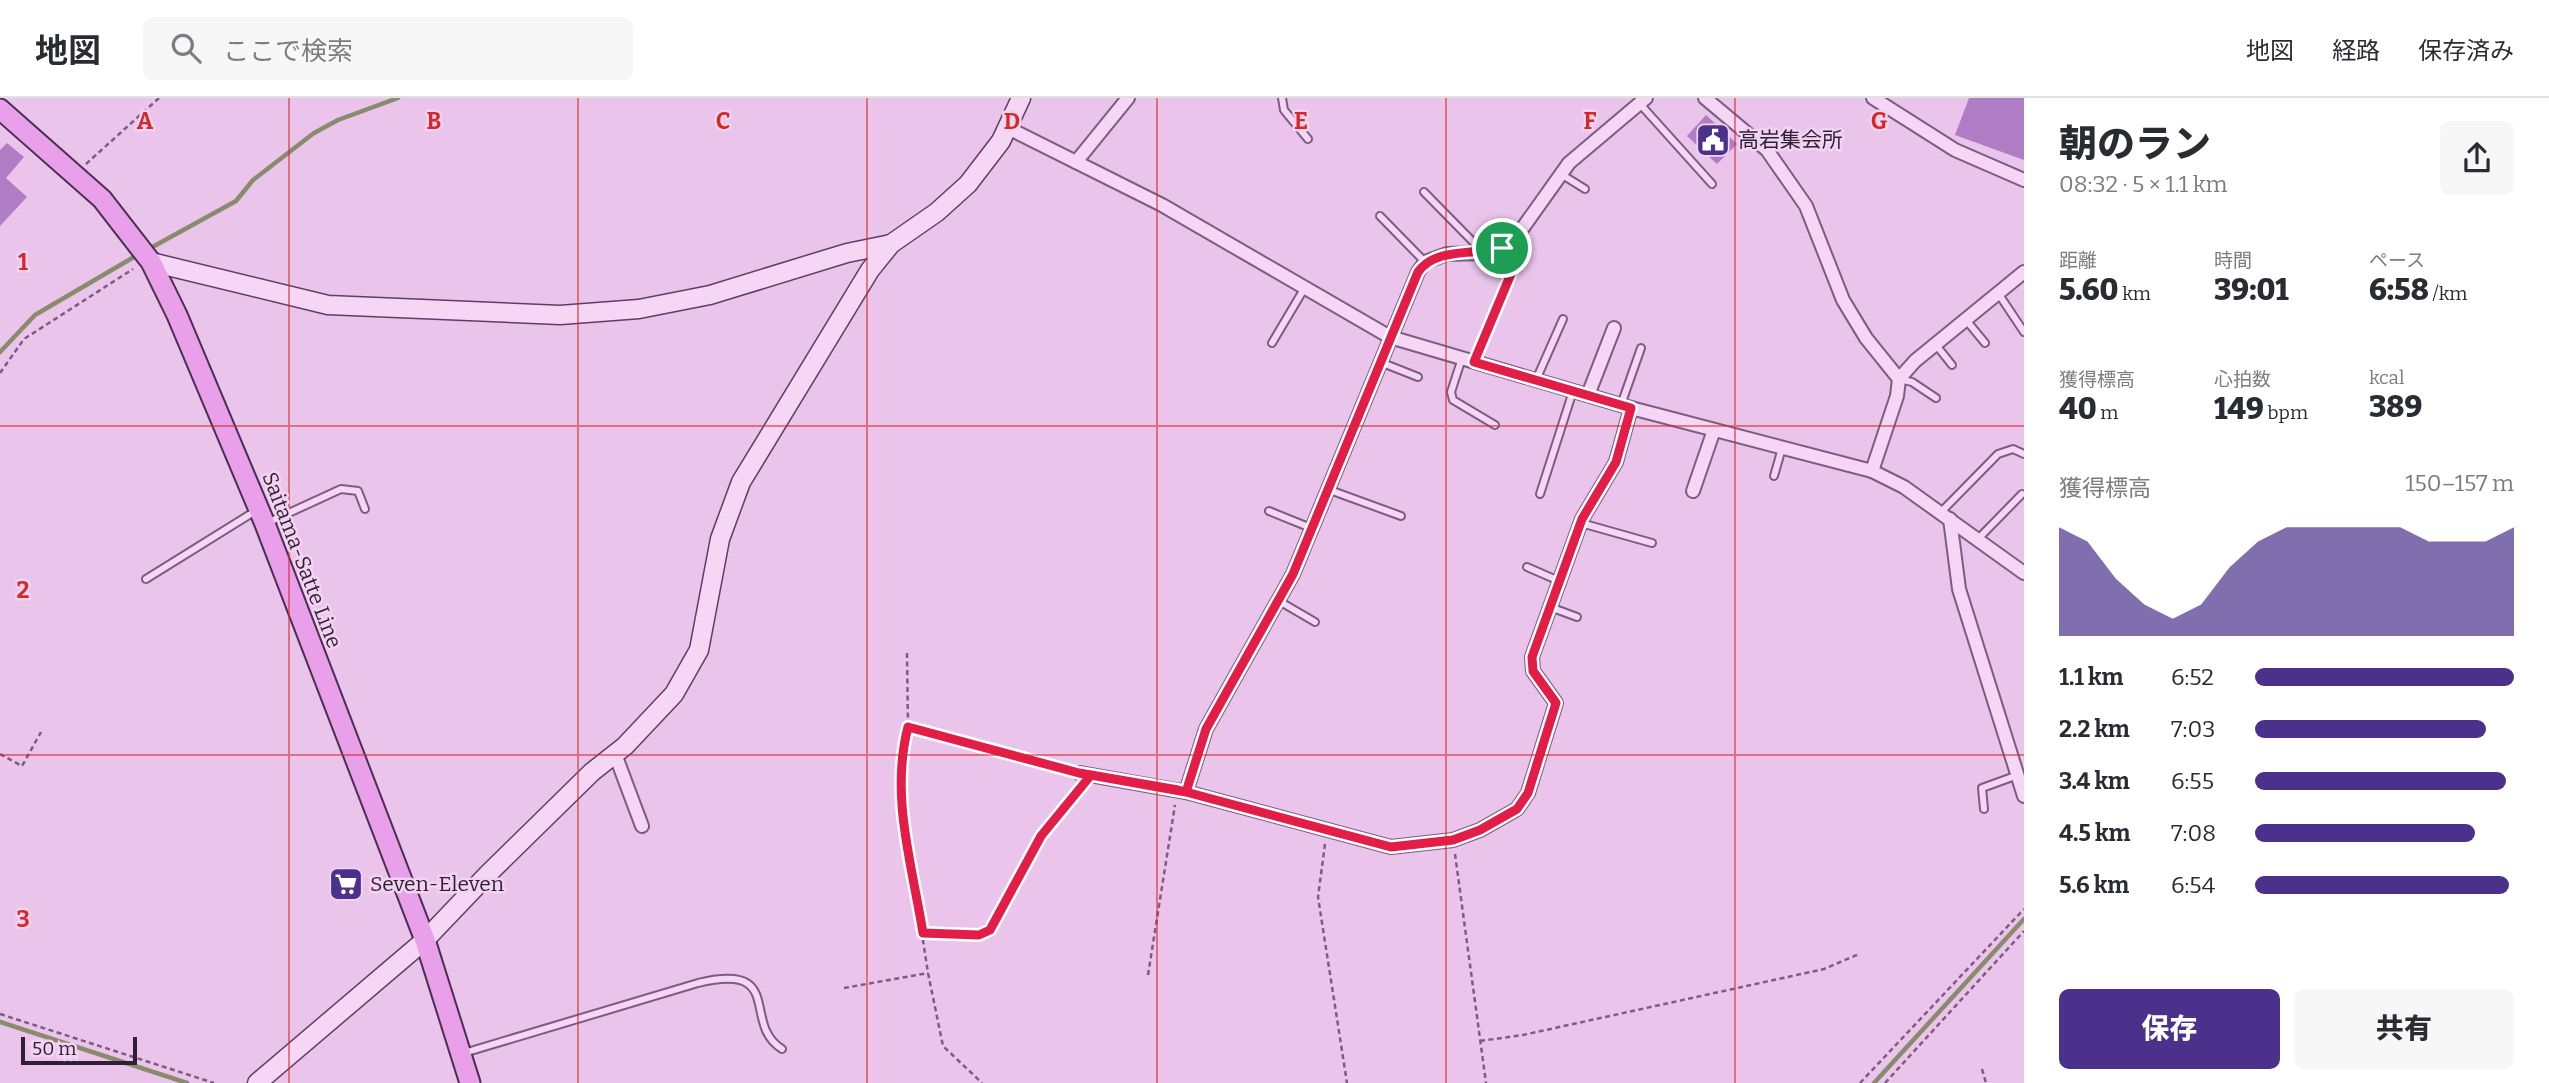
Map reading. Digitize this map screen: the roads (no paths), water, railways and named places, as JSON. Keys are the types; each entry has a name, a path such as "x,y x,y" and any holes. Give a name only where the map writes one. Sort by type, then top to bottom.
{"main road":[{"name":"Saitama-Satte Line","path":"0,109 102,199 151,262 177,315 262,516 425,940 470,1083"}],"street":[{"path":"257,1083 425,940 496,865 615,754 674,694 699,650 719,539 741,482 870,270 891,244 937,212 968,184 1008,128 1021,98"},
{"path":"1076,162 1128,98"},
{"path":"1705,98 1767,150 1806,206 1843,300 1866,338 1899,379"},
{"path":"1873,98 1955,150 2024,180"},
{"path":"1182,791 1206,729 1279,601 1390,337 1425,262 1447,254 1484,253 1502,248 1517,236 1561,174 1598,136 1643,101"},
{"path":"1008,128 1162,205 1390,337 1626,406 1871,471 1904,487 2024,573"},
{"path":"151,262 328,305 560,315 639,309 710,295 847,253 891,244"},
{"path":"1871,471 1897,396 1899,379 1935,344 2024,272"},
{"path":"1588,395 1614,328"},
{"path":"1085,774 1182,791 1391,847 1453,840 1480,830 1517,809 1528,793 1556,703 1533,671 1532,657 1581,523 1616,462 1626,406"},
{"path":"1693,491 1714,429"},
{"path":"1945,516 1959,589 2020,771 2024,796"},
{"path":"615,754 642,826"}],"lane":[{"path":"1282,98 1284,110 1308,139"},
{"path":"1643,101 1712,184"},
{"path":"1561,174 1585,189"},
{"path":"1424,192 1484,253"},
{"path":"1380,216 1425,262"},
{"path":"1495,425 1454,400 1451,393 1513,269 1502,248"},
{"path":"1272,343 1304,289"},
{"path":"1998,293 2024,332"},
{"path":"1536,380 1563,319"},
{"path":"1966,319 1985,343"},
{"path":"1935,344 1952,365"},
{"path":"1626,406 1641,348"},
{"path":"1380,362 1418,377"},
{"path":"1899,379 1912,382 1936,398"},
{"path":"1540,494 1573,391"},
{"path":"1774,476 1782,448"},
{"path":"1945,516 1998,454 2013,449 2024,454"},
{"path":"146,579 262,516 341,489 358,491 365,509"},
{"path":"1327,489 1401,516"},
{"path":"1978,539 2022,495"},
{"path":"1269,511 1311,528"},
{"path":"1581,523 1653,543"},
{"path":"1527,566 1559,581"},
{"path":"1279,601 1315,622"},
{"path":"1549,607 1577,617"},
{"path":"1984,809 1982,788 2020,771"},
{"path":"462,1054 698,983 730,978 741,978 751,987 760,1002 769,1036 782,1049"}],"waterway":[{"path":"147,250 236,201 253,180 314,133 338,120 398,98"},
{"path":"0,352 35,315 139,254"},
{"path":"1874,1083 2024,919"},
{"path":"0,1022 187,1083"}],"place":[{"name":"高岩集会所","path":"1713,140"},
{"name":"Seven-Eleven","path":"346,884"}]}
